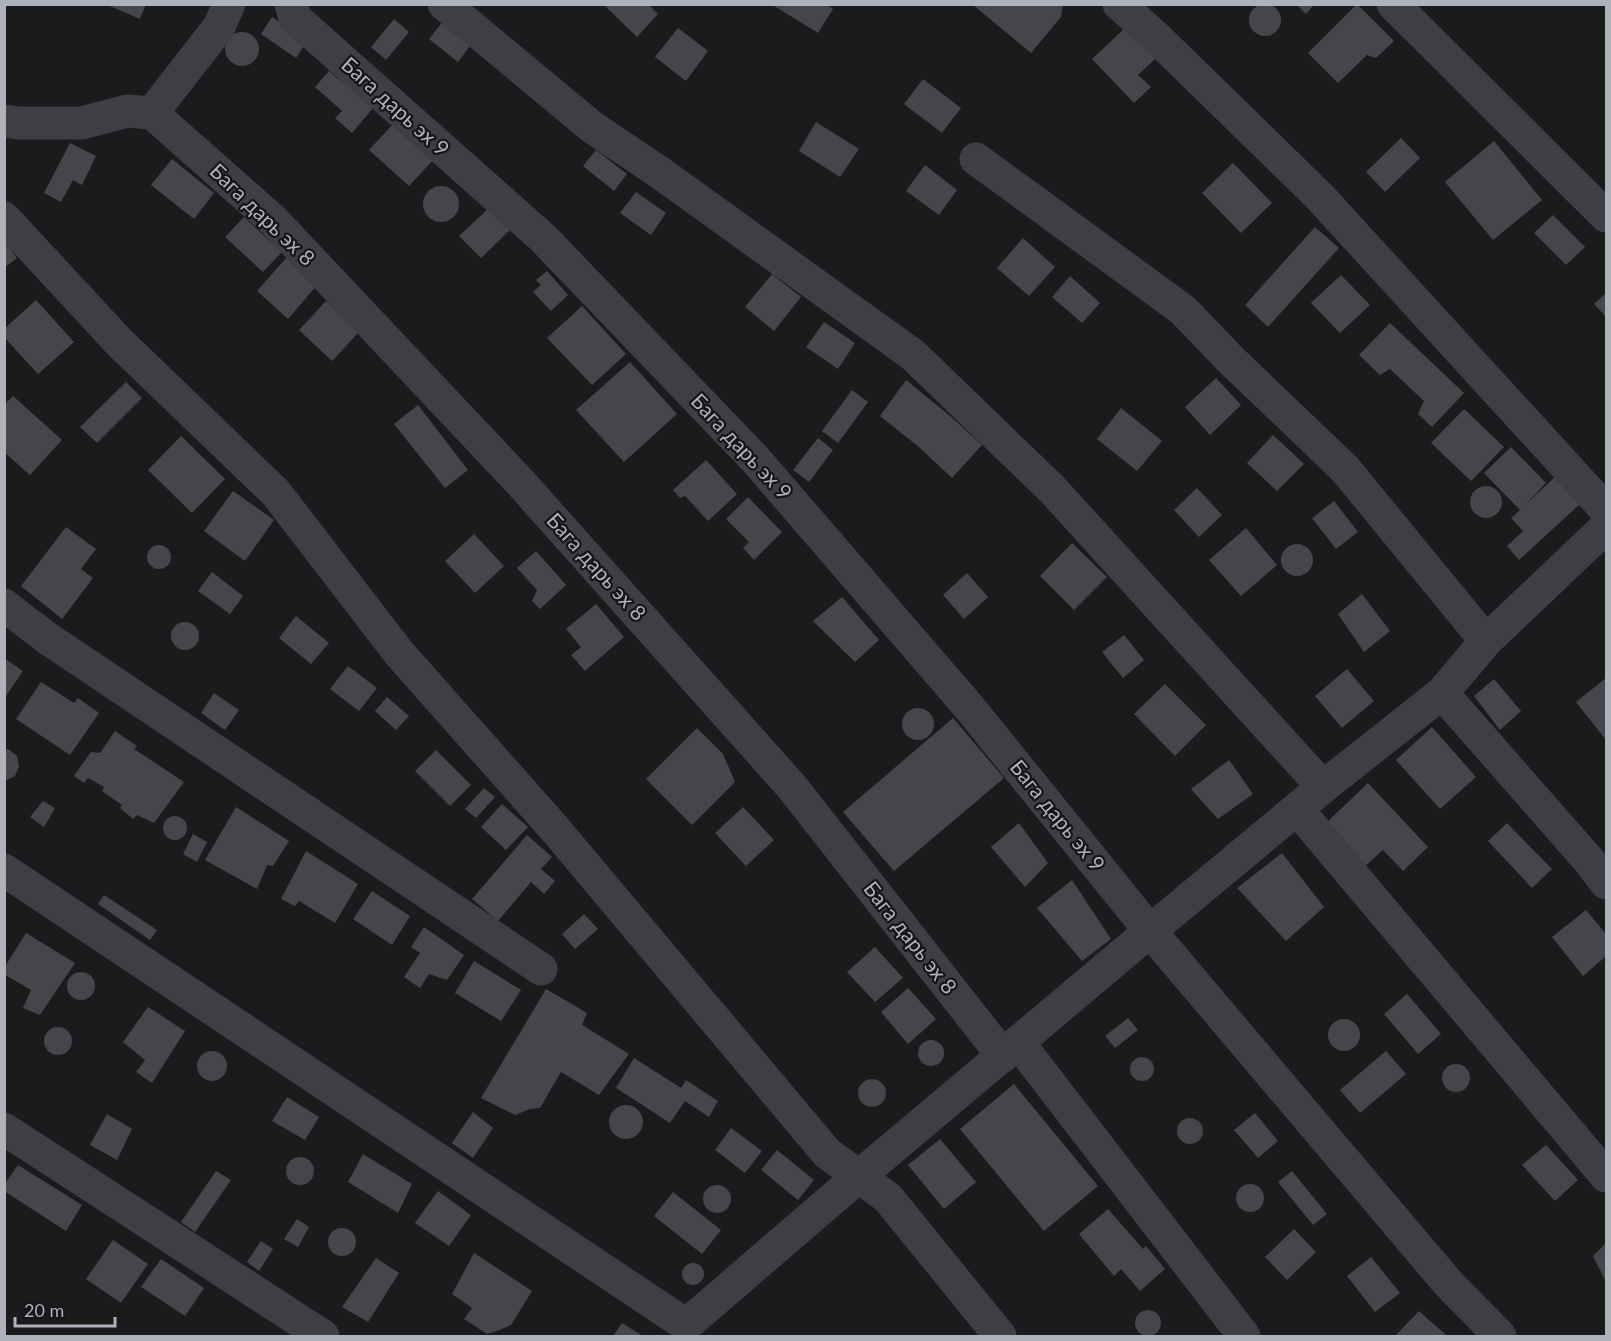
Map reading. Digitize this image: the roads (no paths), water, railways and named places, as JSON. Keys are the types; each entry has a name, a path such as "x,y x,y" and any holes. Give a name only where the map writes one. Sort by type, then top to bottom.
{"street":[{"path":"4,121 82,123 127,111 152,113 219,27 229,4"},
{"name":"Бага дарь эх 9","path":"291,4 295,18 543,238 755,459 969,707 1150,931 1448,1283 1500,1336"},
{"path":"444,4 592,127 912,355 1052,489 1323,787"},
{"path":"1119,4 1319,196 1606,510"},
{"path":"1393,4 1606,216"},
{"name":"Бага дарь эх 8","path":"152,113 273,220 520,482 792,787 1244,1336"},
{"path":"976,159 1183,310 1230,359 1345,469 1486,641"},
{"path":"4,218 119,342 276,493 399,653 554,828 827,1153 888,1198 1000,1336"},
{"path":"4,870 686,1325 1150,931 1323,787 1442,693 1486,641 1606,527"},
{"path":"4,604 47,638 541,969"},
{"path":"1442,693 1606,883"},
{"path":"1297,809 1606,1176"},
{"path":"4,1129 323,1336"}]}
